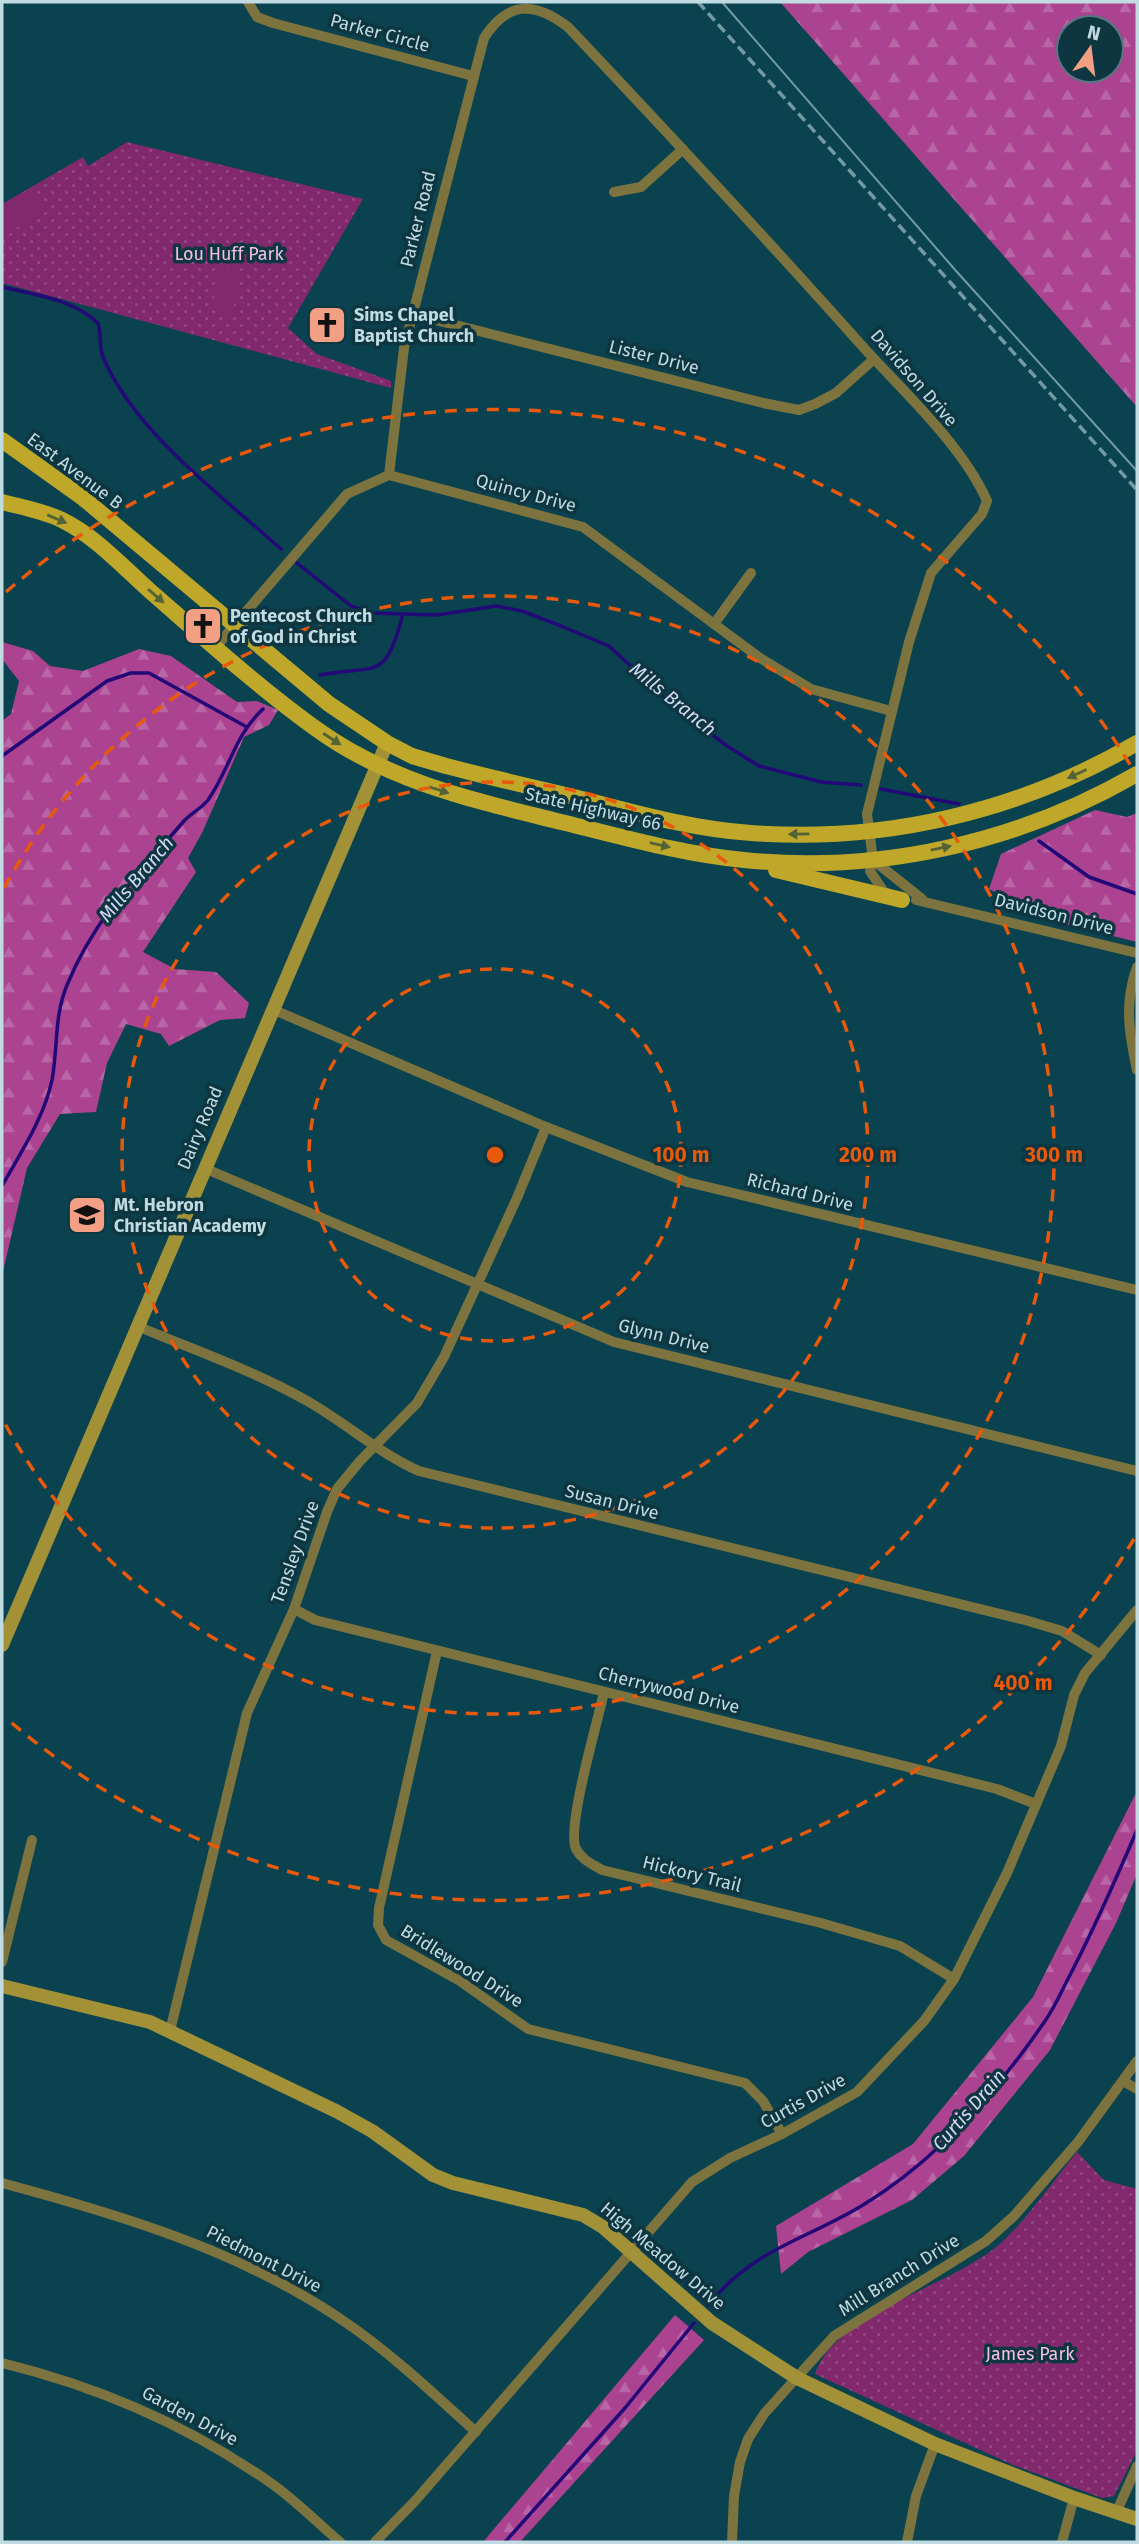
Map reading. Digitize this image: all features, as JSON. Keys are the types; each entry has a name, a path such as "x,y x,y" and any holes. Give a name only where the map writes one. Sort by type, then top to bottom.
{"main road":[{"name":"East Avenue B","path":"2,440 49,471 124,533"},
{"name":"State Highway 66","path":"2,502 65,522 105,551 215,648 313,727 375,766 470,800 709,854 790,864 834,864 950,846 1013,829 1076,806 1137,774"},
{"name":"State Highway 66","path":"124,533 329,704 387,743 412,756 695,826 751,833 867,832 930,823 984,810 1067,779 1137,743"},
{"path":"709,854 902,900"}],"street":[{"name":"Parker Circle","path":"248,2 257,17 273,23 473,76"},
{"name":"Parker Road","path":"389,475 404,348 484,38 496,19 536,6"},
{"name":"Davidson Drive","path":"536,6 568,27 874,359 972,473 986,501 982,514 931,573 891,711 867,814 867,832 873,860 870,871 874,880 884,892 902,900 922,899 1137,953"},
{"path":"614,192 641,187 683,149"},
{"name":"Lister Drive","path":"412,314 799,410 836,393 874,359"},
{"path":"215,648 347,494 389,475"},
{"name":"Quincy Drive","path":"389,475 583,527 760,659 811,689 891,711"},
{"path":"714,624 751,573"},
{"name":"Dairy Road","path":"2,1645 387,743"},
{"name":"Davidson Drive","path":"873,860 922,899"},
{"path":"1137,967 1129,990 1128,1027 1137,1070"},
{"name":"Richard Drive","path":"272,1009 546,1127 687,1182 1137,1290"},
{"name":"Tensley Drive","path":"170,2031 247,1713 294,1609 337,1489 374,1446 417,1403 444,1357 478,1286 546,1127"},
{"name":"Glynn Drive","path":"204,1168 614,1342 1137,1471"},
{"name":"Susan Drive","path":"137,1326 279,1386 419,1471 1037,1623 1062,1631 1101,1655"},
{"name":"Cherrywood Drive","path":"294,1609 315,1620 996,1789 1036,1804"},
{"name":"Curtis Drive","path":"375,2542 476,2432 692,2182 730,2158 782,2134 857,2092 924,2021 954,1979 1007,1872 1061,1746 1074,1695 1086,1673 1137,1611"},
{"name":"Bridlewood Drive","path":"437,1651 379,1908 378,1925 386,1940 460,1980 528,2029 745,2083 763,2101 782,2134"},
{"name":"Hickory Trail","path":"604,1692 573,1825 576,1848 586,1861 602,1870 821,1923 900,1946 954,1979"},
{"path":"2,1962 32,1840"},
{"name":"High Meadow Drive","path":"2,1986 150,2022 336,2111 372,2132 433,2175 453,2183 583,2215 603,2227 712,2323 797,2378 935,2444 1074,2498 1137,2519"},
{"name":"Mill Branch Drive","path":"732,2542 734,2496 740,2462 748,2439 764,2414 834,2336 899,2294 926,2281 986,2241 1004,2225 1078,2142 1137,2061"},
{"path":"1123,2081 1137,2090"},
{"name":"Piedmont Drive","path":"2,2183 123,2216 261,2273 345,2322 411,2374 476,2432"},
{"name":"Garden Drive","path":"2,2363 103,2393 151,2413 221,2451 276,2487 340,2542"},
{"path":"906,2542 916,2496 935,2444"},
{"path":"1116,2513 1137,2466"},
{"path":"1062,2542 1074,2498"}],"green space":[{"path":"780,2 1137,2 1137,407"},
{"name":"Lou Huff Park","path":"127,142 363,199 288,328 317,354 391,381 391,388 2,283 2,204 83,157 88,166"},
{"path":"34,187 47,209 6,234 2,227 2,206"},
{"path":"221,267 241,272 232,315 211,310"},
{"path":"2,642 33,651 50,666 83,671 139,649 171,656 237,702 257,701 278,710 269,725 244,737 202,833 188,858 196,872 143,952 175,969 216,972 249,1003 245,1018 220,1020 169,1046 161,1034 126,1024 107,1063 96,1112 60,1114 27,1168 2,1276 2,721 11,714 19,681 2,659"},
{"path":"1095,810 1127,817 1137,813 1137,942 1053,921 989,889 1001,854"},
{"path":"1137,1791 1137,1874 1116,1923 1050,2050 964,2156 912,2200 808,2252 781,2274 776,2226 913,2144 1033,1997"},
{"name":"James Park","path":"1077,2152 1104,2180 1137,2189 1137,2451 1114,2496 1102,2498 1013,2465 815,2374 827,2353 846,2334 870,2317 954,2273 1001,2243"},
{"path":"675,2315 704,2340 520,2542 483,2542"}],"waterway":[{"name":"Mills Branch","path":"2,287 65,303 98,323 104,359 118,386 137,412 182,462 281,549"},
{"name":"Mills Branch","path":"297,563 351,606 371,613 437,615 496,606 522,611 561,626 609,646 665,698 727,746 759,766 821,782 861,785"},
{"name":"Mills Branch","path":"320,675 376,667 390,652 402,617"},
{"path":"2,756 107,681 131,673 149,673 245,726"},
{"name":"Mills Branch","path":"2,1186 31,1134 48,1094 54,1068 60,1008 67,985 90,939 134,879 184,821 208,800 245,730 263,709"},
{"name":"Mills Branch","path":"881,789 959,804"},
{"name":"Mills Branch","path":"1039,841 1089,877 1137,894"},
{"name":"Curtis Drain","path":"708,2305 744,2270 763,2257 863,2205 890,2187 940,2146 986,2098 1052,2010 1097,1921 1137,1830"},
{"name":"Curtis Drain","path":"505,2542 625,2408 694,2323"}],"tram line":[{"path":"722,2 957,272 1137,471"}],"railway":[{"path":"698,2 1137,490"}],"place":[{"name":"Sims Chapel Baptist Church","path":"327,325"},
{"name":"Pentecost Church of God in Christ","path":"203,626"},
{"name":"Mt. Hebron Christian Academy","path":"87,1215"}]}
